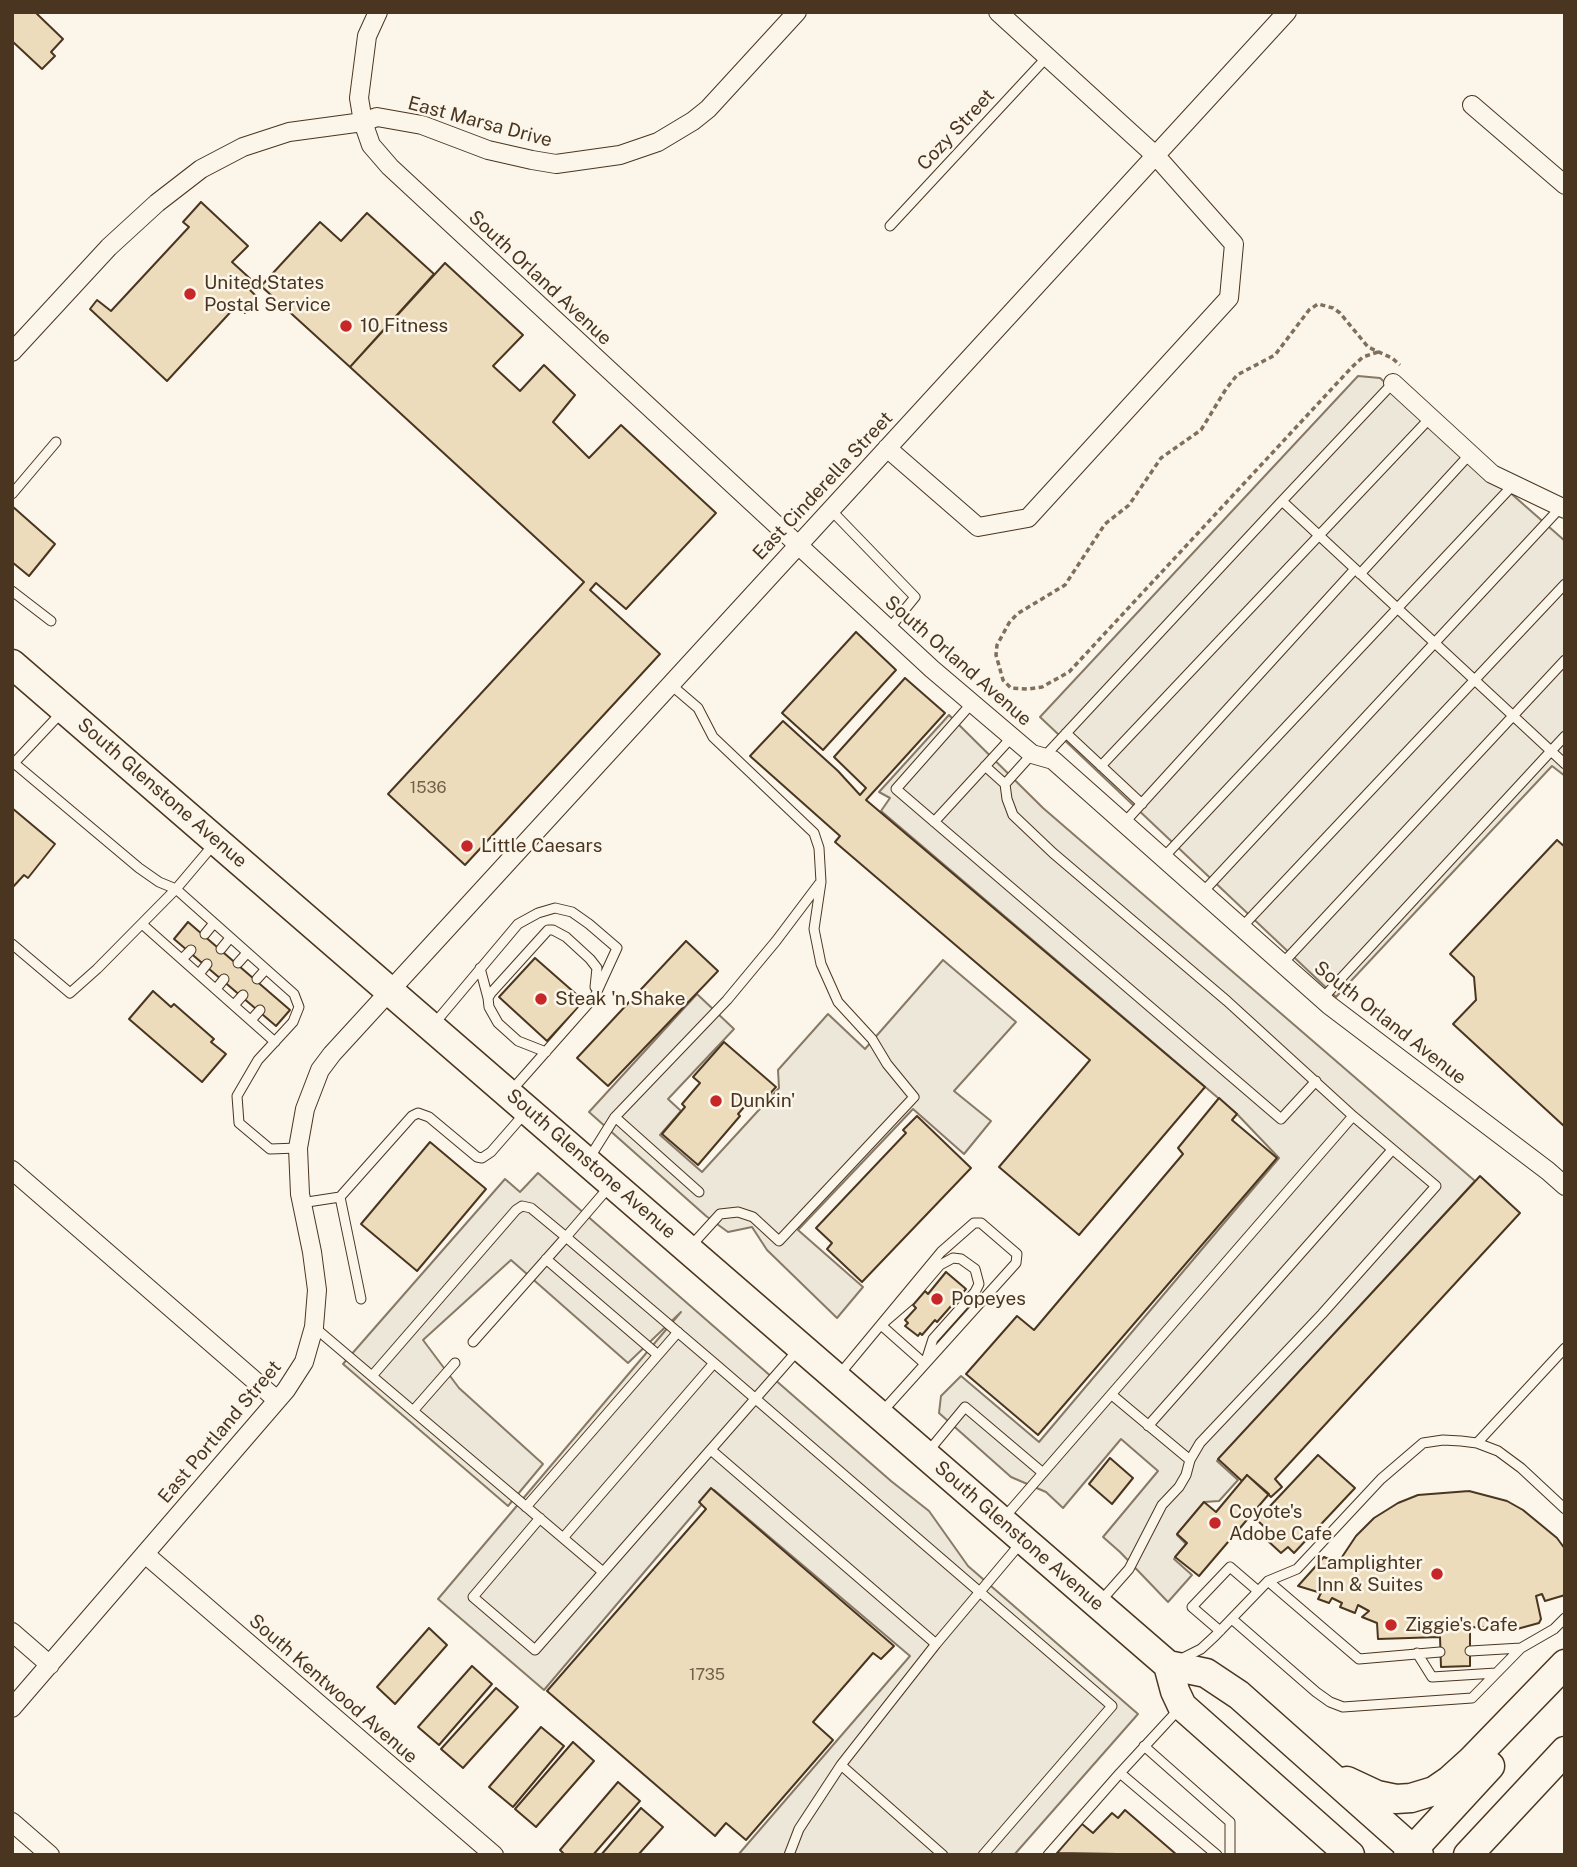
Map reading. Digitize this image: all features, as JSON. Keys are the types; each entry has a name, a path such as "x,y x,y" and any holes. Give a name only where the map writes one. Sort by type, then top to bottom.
{"main road":[{"name":"South Glenstone Avenue","path":"12,664 1168,1665 1206,1674 1239,1695 1413,1853"},
{"path":"1319,1766 1377,1795 1396,1799 1411,1798 1434,1791 1471,1760 1565,1664"},
{"path":"1168,1665 1174,1691 1192,1715 1212,1750 1305,1833 1323,1855"},
{"path":"1413,1853 1565,1684"},
{"path":"1192,1715 1350,1855"},
{"path":"1468,1855 1565,1751"},
{"path":"1497,1855 1508,1824 1531,1787"}],"street":[{"name":"South Orland Avenue","path":"378,12 367,36 359,85 363,122 371,145 390,167 757,509 972,703 1038,756 1053,760 1322,999 1561,1179"},
{"name":"East Marsa Drive","path":"12,352 109,247 157,203 201,169 243,148 277,135 313,127 363,122 377,117 422,125 488,150 556,164 620,155 659,142 693,121 797,12"},
{"path":"887,447 978,527 1028,518 1229,298 1234,244 1156,156 998,12"},
{"name":"East Cinderella Street","path":"390,989 1287,12"},
{"path":"1472,105 1565,185"},
{"path":"1393,383 1492,474 1563,508"},
{"name":"East Portland Street","path":"12,1708 277,1400 304,1362 314,1327 317,1290 316,1271 301,1203 299,1149 305,1109 320,1070 344,1039 390,989"},
{"path":"12,1170 277,1400"},
{"name":"South Kentwood Avenue","path":"145,1554 494,1855"},
{"path":"12,1632 50,1665"},
{"path":"12,1822 50,1855"}],"lane":[{"name":"Cozy Street","path":"890,226 1047,57"},
{"path":"1005,783 1066,733 1393,383"},
{"path":"1101,766 1431,417"},
{"path":"12,494 56,442"},
{"path":"1124,823 1470,454"},
{"path":"1163,858 1514,484"},
{"path":"1282,501 1565,764"},
{"path":"1202,893 1563,508"},
{"path":"830,509 915,597 889,629"},
{"path":"1241,928 1565,583"},
{"path":"12,591 51,621"},
{"path":"1282,964 1565,660"},
{"path":"670,684 698,708 713,737 814,833 819,848 821,882 814,929 821,964 838,1002 872,1039 887,1064 914,1097 779,1241 753,1217 738,1212 720,1214 689,1248"},
{"path":"972,703 896,789 1281,1119 1316,1081"},
{"path":"65,709 13,762 139,868 159,882 176,889 294,994 299,1007 293,1023 258,1060 237,1096 239,1123 270,1149 299,1149"},
{"path":"1066,733 1142,804"},
{"path":"1322,999 1565,736"},
{"path":"934,822 1012,737"},
{"path":"985,766 1005,783 1013,815 1353,1116 1436,1186 1322,1314 1200,1444 1189,1460 1186,1475 1162,1505 1129,1569 1098,1604"},
{"path":"12,944 70,993 176,889 217,840"},
{"path":"587,1160 615,1118 727,1000 821,882"},
{"path":"301,1203 340,1197 412,1116 418,1113 429,1116 477,1157 482,1158 491,1152 546,1052 595,996 617,948 572,912 555,908 538,912 519,924 432,1026"},
{"path":"205,934 214,923"},
{"path":"142,924 275,1042"},
{"path":"488,999 543,934 553,930 573,943 597,968 595,996"},
{"path":"221,948 230,938"},
{"path":"182,960 191,950"},
{"path":"238,963 247,953"},
{"path":"199,974 207,964"},
{"path":"480,968 493,1016 506,1032 518,1041 546,1052"},
{"path":"257,979 266,969"},
{"path":"216,989 224,979"},
{"path":"274,994 282,984"},
{"path":"234,1005 243,995"},
{"path":"251,1020 260,1010"},
{"path":"1002,1520 1353,1116"},
{"path":"615,1118 699,1192"},
{"path":"1148,1426 1392,1150"},
{"path":"473,1342 613,1182"},
{"path":"340,1197 361,1299"},
{"path":"372,1376 516,1210 522,1206 531,1208 757,1398 1112,1706 983,1855"},
{"path":"837,1377 941,1252 974,1223 981,1223 1017,1254 1016,1263 880,1414"},
{"path":"881,1325 910,1300 940,1265 953,1258 969,1264 979,1276 979,1284 933,1339 925,1364"},
{"path":"546,1259 658,1354"},
{"path":"881,1325 925,1364"},
{"path":"314,1327 603,1572"},
{"path":"526,1507 678,1332"},
{"path":"540,1518 472,1597 535,1650 802,1346"},
{"path":"1477,1443 1565,1348"},
{"path":"413,1411 455,1363"},
{"path":"563,1538 714,1363"},
{"path":"1112,1395 1189,1460"},
{"path":"926,1454 965,1407 1044,1473"},
{"path":"1168,1665 1201,1649 1268,1581 1297,1569 1381,1479 1423,1443 1443,1440 1477,1443 1498,1451 1521,1468 1565,1509"},
{"path":"711,1450 936,1644"},
{"path":"789,1855 799,1829 841,1765 936,1644 1024,1540"},
{"path":"1220,1631 1192,1607 1230,1567 1258,1591"},
{"path":"1268,1581 1359,1659 1440,1652"},
{"path":"1232,1619 1316,1692 1343,1707 1472,1698 1521,1648 1554,1629 1565,1618"},
{"path":"1471,1651 1521,1648"},
{"path":"1417,1654 1432,1677 1496,1673"},
{"path":"1048,1855 1144,1746 1192,1715"},
{"path":"1144,1746 1230,1822 1230,1855"},
{"path":"841,1765 943,1855"},
{"path":"1120,1773 1217,1855"}],"path":[{"path":"1318,304 1333,308 1368,347 1378,352 1363,357 1352,367 1069,672 1042,687 1028,689 1011,688 1003,680 996,655 997,645 1009,623 1017,614 1065,585 1105,524 1135,499 1161,458 1201,430 1237,375 1275,355 1309,310 1318,304"}],"shaded area":[{"path":"1358,376 1380,378 1565,541 1565,776 1552,766 1336,997 1040,717"},
{"path":"949,715 1043,808 1475,1181 1217,1461 1238,1480 1219,1501 1204,1502 1177,1535 1186,1544 1174,1559 1192,1575 1168,1602 1103,1537 1158,1471 1121,1439 1063,1508 1046,1492 1011,1477 939,1413 941,1396 961,1376 1039,1442 1279,1158 1237,1114 881,811 890,798 879,792"},
{"path":"943,960 1016,1022 954,1091 991,1121 964,1154 913,1109 798,1230 863,1287 837,1318 767,1250 752,1227 728,1232 706,1216 589,1112 697,994 734,1029 668,1099 681,1111 660,1135 702,1172 779,1088 778,1070 828,1014 865,1049"},
{"path":"538,1173 891,1481 929,1511 968,1566 1138,1714 1014,1855 738,1855 910,1656 714,1490 544,1690 438,1599 681,1312 628,1363 511,1260 423,1340 459,1388 543,1464 508,1506 343,1364 505,1179 520,1192"}],"building":[{"path":"12,12 35,12 63,39 51,52 55,56 42,69 12,41"},
{"name":"United States Postal Service","path":"201,202 248,246 232,262 256,284 250,290 258,298 245,313 237,305 167,381 90,309 97,300 111,311 189,227 183,222"},
{"name":"10 Fitness","path":"367,213 434,274 350,367 261,286 320,222 341,241"},
{"path":"445,263 523,335 493,366 520,391 544,365 575,395 553,422 589,458 621,425 716,513 626,609 596,583 590,590 660,654 465,865 388,794 584,582 350,367"},
{"path":"12,506 55,544 29,576 12,562"},
{"path":"856,632 896,670 823,750 782,713"},
{"path":"905,678 945,713 866,800 1205,1087 1079,1235 999,1167 1090,1060 835,842 840,836 750,756 783,721 860,795 866,788 834,757"},
{"path":"12,808 55,844 28,878 24,875 12,888"},
{"path":"1557,840 1565,847 1565,1127 1453,1024 1476,1000 1474,977 1450,954"},
{"path":"188,922 290,1010 276,1026 174,939"},
{"path":"686,941 718,971 608,1086 577,1058"},
{"name":"Steak 'n Shake","path":"535,958 584,1001 547,1041 499,997"},
{"path":"153,991 171,1007 174,1004 214,1039 211,1042 226,1054 202,1082 129,1019"},
{"name":"Dunkin'","path":"724,1042 776,1087 759,1106 751,1099 698,1165 662,1134 685,1107 682,1104 700,1083 693,1077"},
{"path":"1219,1098 1237,1114 1232,1120 1277,1158 1038,1435 966,1374 1017,1316 1034,1330 1183,1154 1178,1148"},
{"path":"917,1116 971,1168 862,1282 827,1249 832,1243 816,1228 906,1133 903,1130"},
{"path":"430,1142 486,1189 417,1271 361,1224"},
{"path":"1480,1176 1520,1213 1275,1479 1282,1487 1271,1497 1247,1475 1242,1481 1218,1459"},
{"name":"Popeyes","path":"946,1272 966,1289 937,1322 935,1320 918,1336 905,1326 908,1323 905,1320 916,1308 913,1305 925,1291 928,1294"},
{"path":"1318,1455 1355,1488 1294,1553 1288,1547 1281,1553 1268,1541 1273,1535 1257,1520"},
{"path":"1110,1458 1133,1478 1112,1504 1089,1484"},
{"name":"Coyote's Adobe Cafe","path":"1247,1475 1269,1494 1199,1576 1175,1557 1187,1543 1177,1534 1204,1502 1216,1512"},
{"path":"711,1488 894,1646 881,1659 873,1653 813,1722 833,1740 746,1840 726,1823 715,1836 547,1691 706,1509 699,1502"},
{"name":"Lamplighter Inn & Suites","path":"1469,1491 1507,1501 1523,1510 1557,1538 1565,1549 1565,1595 1545,1601 1542,1594 1536,1596 1541,1619 1539,1623 1517,1629 1470,1627 1470,1666 1441,1667 1440,1637 1378,1639 1377,1623 1362,1617 1369,1611 1358,1605 1355,1613 1340,1607 1342,1603 1332,1598 1329,1603 1318,1599 1321,1593 1298,1586 1324,1557 1338,1563 1356,1536 1374,1518 1398,1503 1418,1495"},
{"path":"429,1628 447,1645 395,1704 377,1687"},
{"path":"472,1666 492,1684 439,1745 418,1727"},
{"path":"496,1688 518,1707 463,1768 441,1749"},
{"path":"541,1727 564,1746 513,1807 489,1787"},
{"path":"573,1742 594,1761 536,1827 515,1809"},
{"path":"618,1782 640,1801 593,1855 565,1855 560,1850"},
{"path":"641,1808 663,1827 638,1855 601,1855"},
{"path":"1125,1810 1177,1855 1057,1853 1082,1824 1093,1833 1112,1813 1118,1818"}],"place":[{"name":"United States Postal Service","path":"190,294"},
{"name":"10 Fitness","path":"346,326"},
{"name":"Little Caesars","path":"467,846"},
{"name":"Steak 'n Shake","path":"541,999"},
{"name":"Dunkin'","path":"716,1101"},
{"name":"Popeyes","path":"937,1299"},
{"name":"Coyote's Adobe Cafe","path":"1215,1523"},
{"name":"Lamplighter Inn & Suites","path":"1437,1574"},
{"name":"Ziggie's Cafe","path":"1391,1625"}]}
